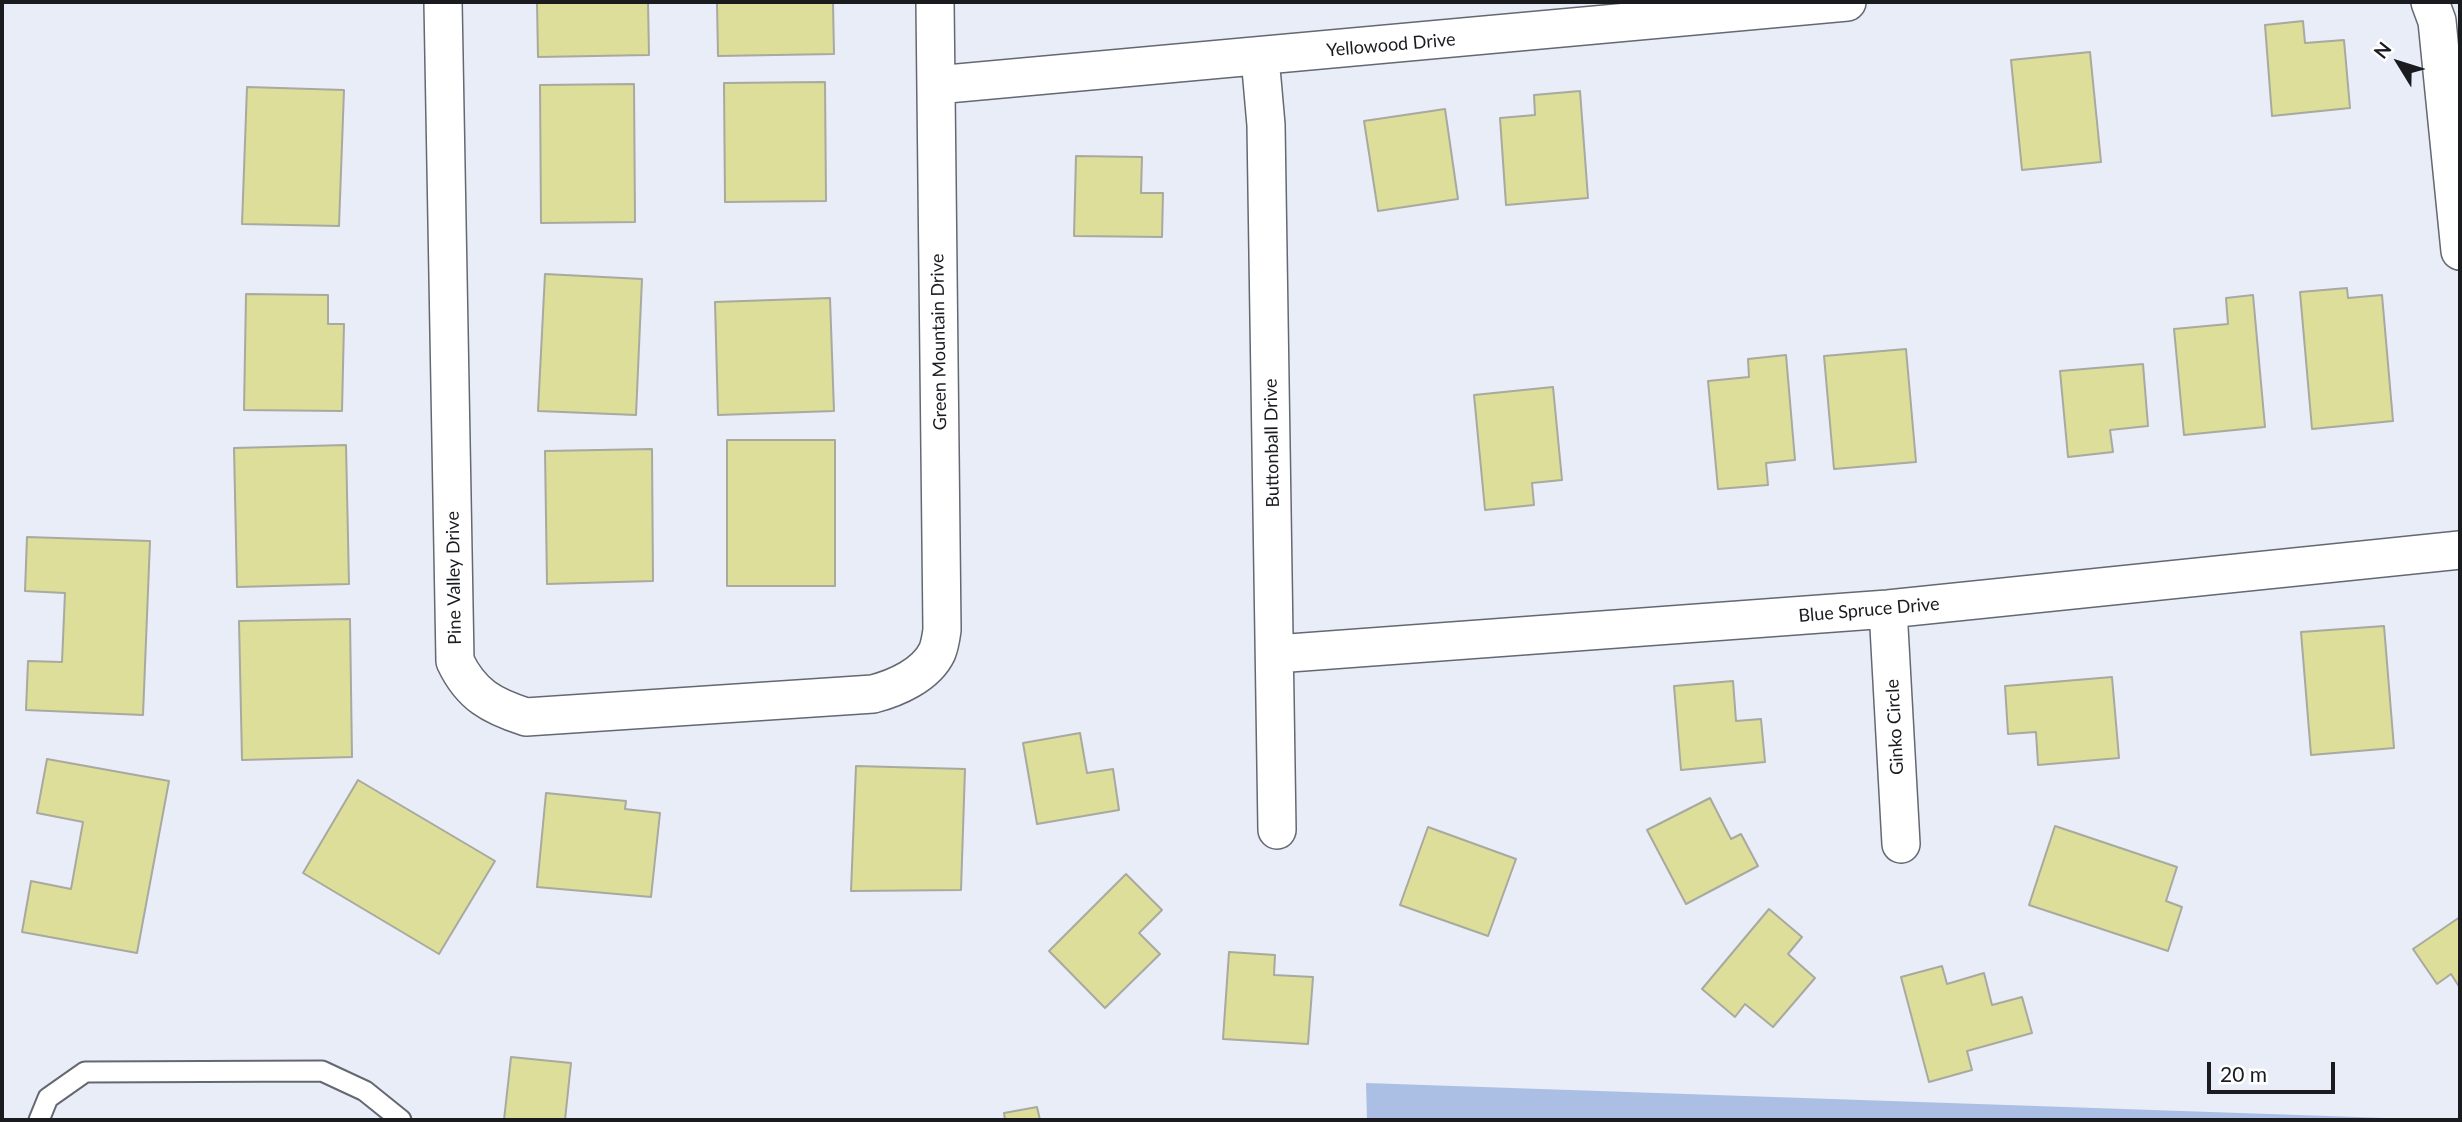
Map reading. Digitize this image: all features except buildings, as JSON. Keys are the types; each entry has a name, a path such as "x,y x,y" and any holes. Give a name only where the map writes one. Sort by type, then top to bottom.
{"street":[{"name":"Pine Valley Drive","path":"443,2 456,661 464,679 481,696 501,709 526,717 873,694 896,688 918,674"},
{"name":"Green Mountain Drive","path":"918,674 937,653 943,630 934,2"},
{"name":"Yellowood Drive","path":"936,85 1847,2"},
{"path":"2430,2 2437,21 2460,251"},
{"name":"Buttonball Drive","path":"1259,57 1266,125 1277,830"},
{"name":"Blue Spruce Drive","path":"1276,654 1888,609 2460,550"},
{"name":"Ginko Circle","path":"1888,609 1901,844"}],"lane":[{"path":"39,1120 48,1098 85,1072 322,1070 365,1091 401,1120"}],"shaded area":[{"path":"1366,1083 2444,1120 1367,1120"}]}
